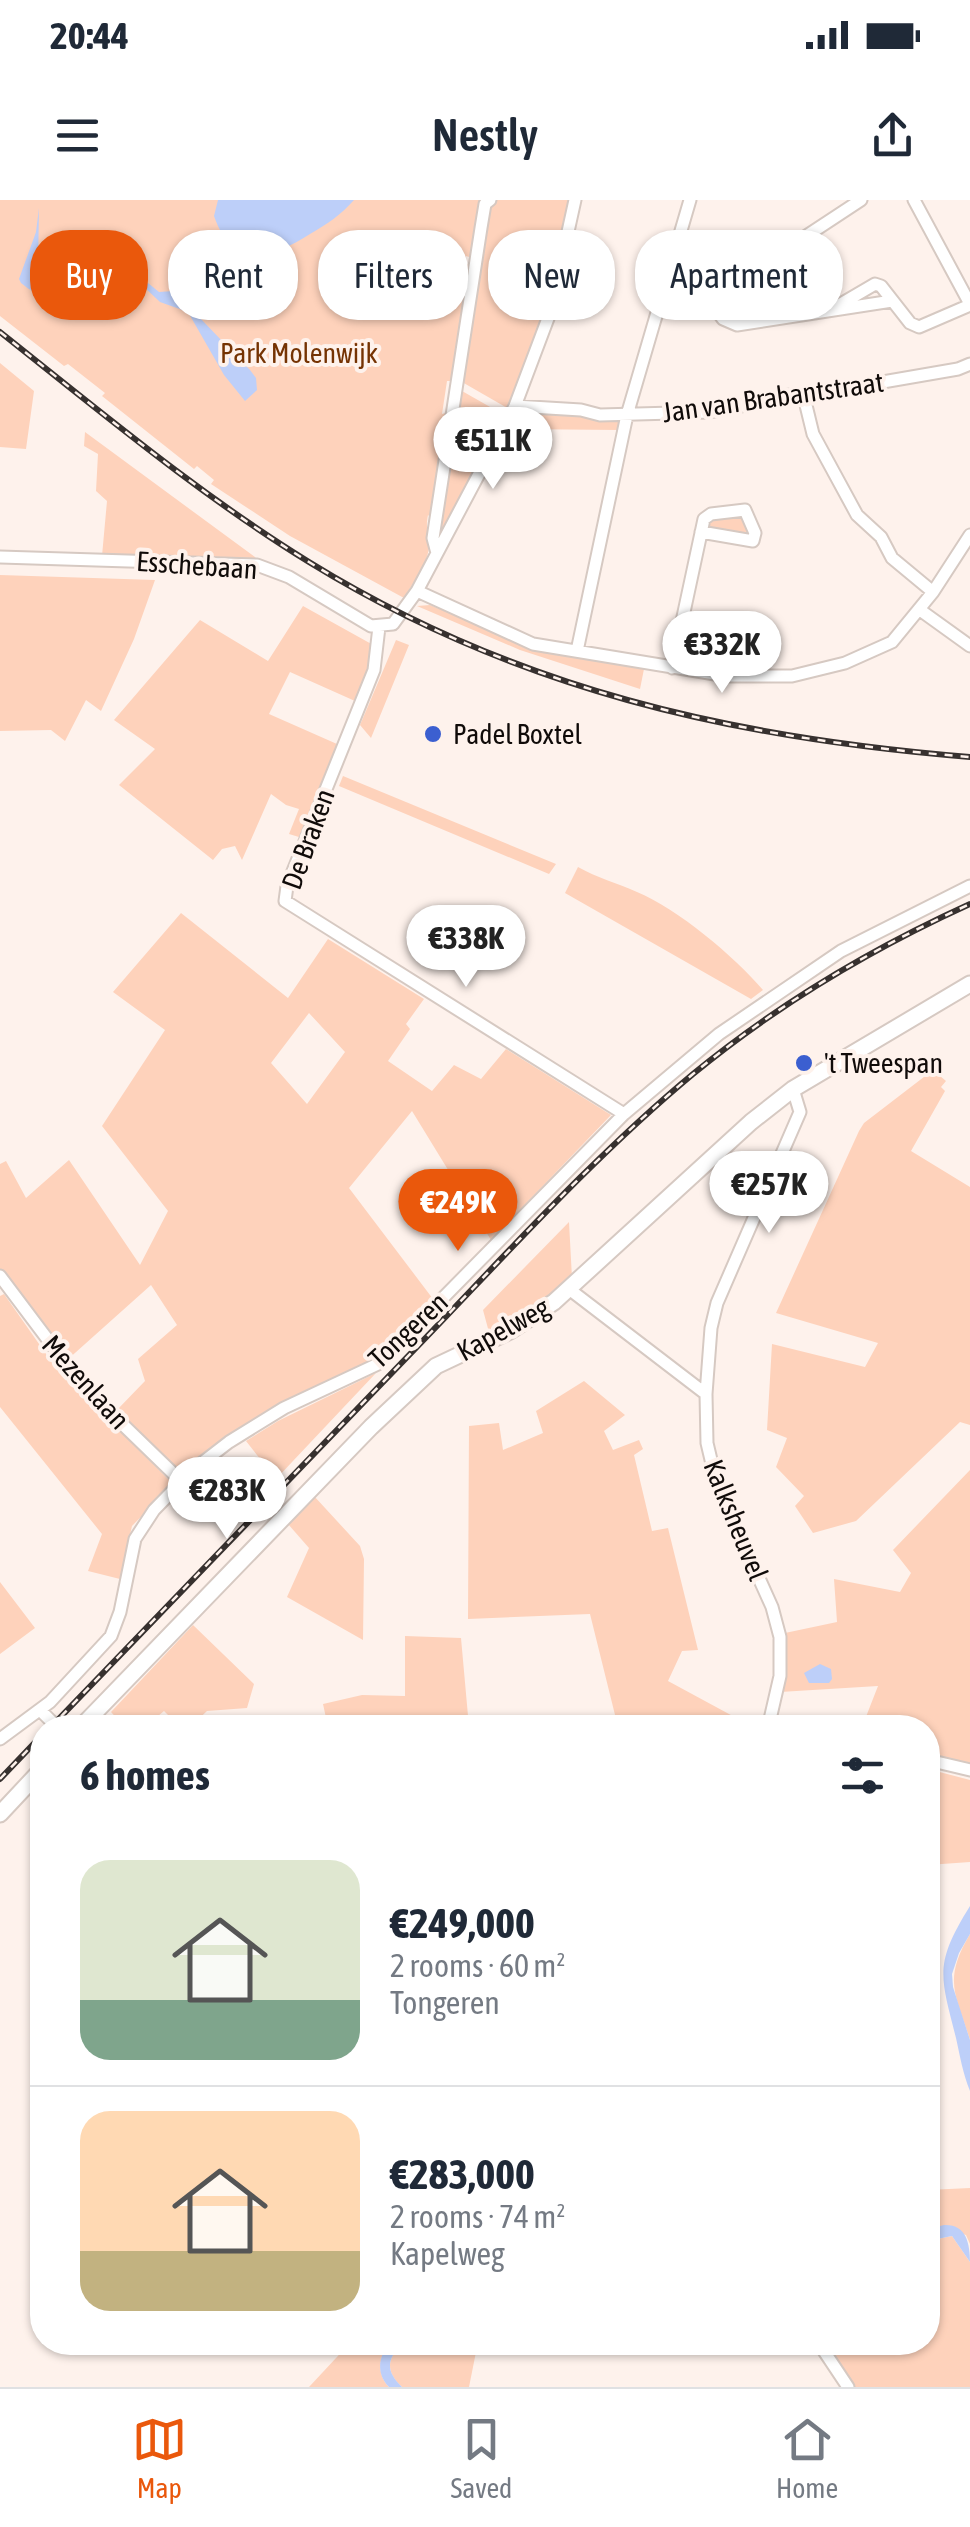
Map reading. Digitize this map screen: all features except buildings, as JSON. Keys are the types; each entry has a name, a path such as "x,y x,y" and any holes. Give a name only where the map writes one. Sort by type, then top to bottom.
{"main road":[{"name":"Kapelweg","path":"93,1715 426,1374 454,1355 510,1331 569,1289 751,1122 793,1089 970,984"},
{"path":"0,1814 30,1782"}],"street":[{"path":"437,553 433,538 456,383 485,204 490,200"},
{"path":"379,627 392,624 417,590 515,406 550,313 575,200"},
{"path":"681,230 690,200"},
{"path":"814,230 861,200"},
{"path":"843,302 876,284 910,323 920,327 970,305 914,200"},
{"path":"843,309 892,300"},
{"path":"577,651 627,415 655,320"},
{"path":"724,320 737,325 771,320"},
{"name":"Jan van Brabantstraat","path":"515,406 600,415 710,412 970,364"},
{"path":"803,393 813,434 857,515 881,537 892,558 933,592"},
{"path":"672,668 701,532 706,515 739,510 748,514 756,533 753,541 745,542 701,532"},
{"path":"417,590 533,644 758,678 823,670 880,649 900,634 920,610 968,541"},
{"name":"Esschebaan","path":"0,557 257,565 289,577 362,622 379,627"},
{"path":"920,610 970,646"},
{"name":"De Braken","path":"379,627 374,670 287,886 285,901 624,1114"},
{"name":"Tongeren","path":"33,1715 112,1636 135,1538 181,1481 260,1422 378,1364 624,1114 719,1034 876,931 970,886"},
{"name":"Kalksheuvel","path":"771,1715 780,1676 780,1637 772,1607 717,1485 707,1443 706,1394 713,1316 800,1112 793,1089"},
{"name":"Mezenlaan","path":"0,1276 82,1386 181,1481"},
{"path":"569,1289 706,1394"},
{"path":"40,1710 45,1715"},
{"name":"Tongeren","path":"0,1739 30,1717"},
{"path":"940,1763 970,1770"},
{"path":"827,2355 848,2387"}],"green space":[{"name":"Park Molenwijk","path":"0,200 483,200 472,258 468,257 468,230 318,230 318,320 463,320 453,381 447,381 442,414 449,412 432,519 428,515 427,518 428,554 404,598 290,536 211,484 214,480 197,466 194,469 102,396 105,393 0,316"},
{"path":"494,200 570,200 563,230 488,230 488,320 542,320 509,409 462,382 486,214"},
{"path":"0,363 34,391 26,449 0,447"},
{"path":"462,391 506,416 439,539 460,396"},
{"path":"598,413 620,419 619,430 512,429 520,414"},
{"path":"85,432 263,563 102,556 107,501 96,491 98,454 84,446"},
{"path":"742,514 751,531 748,537 708,529 708,518"},
{"path":"0,575 155,580 134,639 101,711 86,700 65,741 51,730 0,731"},
{"path":"430,605 532,647 644,669 640,689 520,650 417,606"},
{"path":"303,606 375,646 375,650 355,701 290,672 269,714 337,744 299,837 289,834 299,809 271,794 242,860 235,846 222,849 213,860 119,785 155,749 114,720 200,620 268,661"},
{"path":"396,640 409,645 371,738 360,725"},
{"path":"343,776 556,864 549,874 339,786"},
{"path":"578,867 670,910 721,949 763,990 751,999 565,893"},
{"path":"181,913 288,998 328,939 424,999 406,1024 410,1029 388,1061 432,1091 454,1065 481,1079 506,1049 611,1115 491,1240 412,1111 349,1188 433,1299 370,1366 182,1474 116,1411 145,1381 138,1359 177,1325 151,1285 66,1361 0,1272 0,1164 6,1161 26,1198 69,1160 140,1265 168,1211 102,1126 165,1030 113,992","holes":["309,1013 345,1052 307,1104 271,1063"]},
{"path":"933,1070 946,1081 941,1087 945,1091 911,1151 970,1187 970,1425 960,1422 856,1521 813,1533 795,1506 804,1496 776,1467 787,1438 767,1430 772,1344 865,1367 878,1343 776,1313 864,1123"},
{"path":"569,1222 572,1278 545,1302 490,1336 483,1310"},
{"path":"4,1294 51,1361 173,1484 132,1526 120,1579 88,1571 102,1534 0,1407 0,1296"},
{"path":"376,1373 276,1479 246,1441 278,1421"},
{"path":"584,1381 625,1415 604,1431 613,1450 639,1440 643,1449 634,1455 652,1531 668,1528 698,1650 682,1651 668,1681 731,1715 615,1715 590,1614 468,1619 469,1426 499,1423 503,1450 543,1433 536,1411"},
{"path":"970,1470 970,1767 940,1758 940,1715 867,1715 878,1686 780,1692 785,1633 837,1622 834,1579 900,1592 911,1573 893,1550"},
{"path":"314,1496 360,1546 364,1559 363,1640 287,1597 309,1548 288,1524"},
{"path":"0,1582 35,1628 0,1654"},
{"path":"193,1625 254,1684 247,1708 207,1711 203,1715 111,1712"},
{"path":"405,1636 461,1638 468,1715 325,1715 323,1704 362,1695 405,1696"},
{"path":"940,1772 970,1780 970,1862 940,1864"},
{"path":"970,1934 970,2040 956,1998 954,1975"},
{"path":"970,2188 970,2244 966,2235 940,2227 940,2189"},
{"path":"952,2236 970,2262 970,2387 855,2387 829,2355 940,2355 940,2238"},
{"path":"339,2355 382,2355 382,2376 389,2387 309,2387"},
{"path":"393,2355 475,2355 469,2387 402,2387 390,2365"}],"water":[{"path":"218,200 354,200 334,219 298,241 298,230 220,230 214,216"},
{"path":"30,249 30,289 19,279"},
{"path":"148,283 159,292 168,291 168,305 148,291"},
{"path":"193,320 202,320 250,370 256,378 257,390 245,401 224,375"},
{"path":"820,1664 831,1669 832,1679 829,1683 809,1683 804,1673"},
{"path":"970,1906 970,1934 952,1974 970,2040 970,2091 946,1999 944,1970 950,1942"},
{"path":"940,2226 962,2231 970,2262 952,2236 940,2238"},
{"path":"383,2355 393,2355 390,2365 402,2387 389,2387 380,2371"}],"railway":[{"path":"0,332 152,452 269,536 387,606 466,643 628,700 711,720 795,736 970,757"},
{"path":"62,1715 549,1209 656,1106 725,1049 791,1002 861,959 970,904"},
{"path":"0,1779 30,1748"}],"place":[{"name":"Padel Boxtel","path":"433,734"},
{"name":"'t Tweespan","path":"804,1063"}]}
